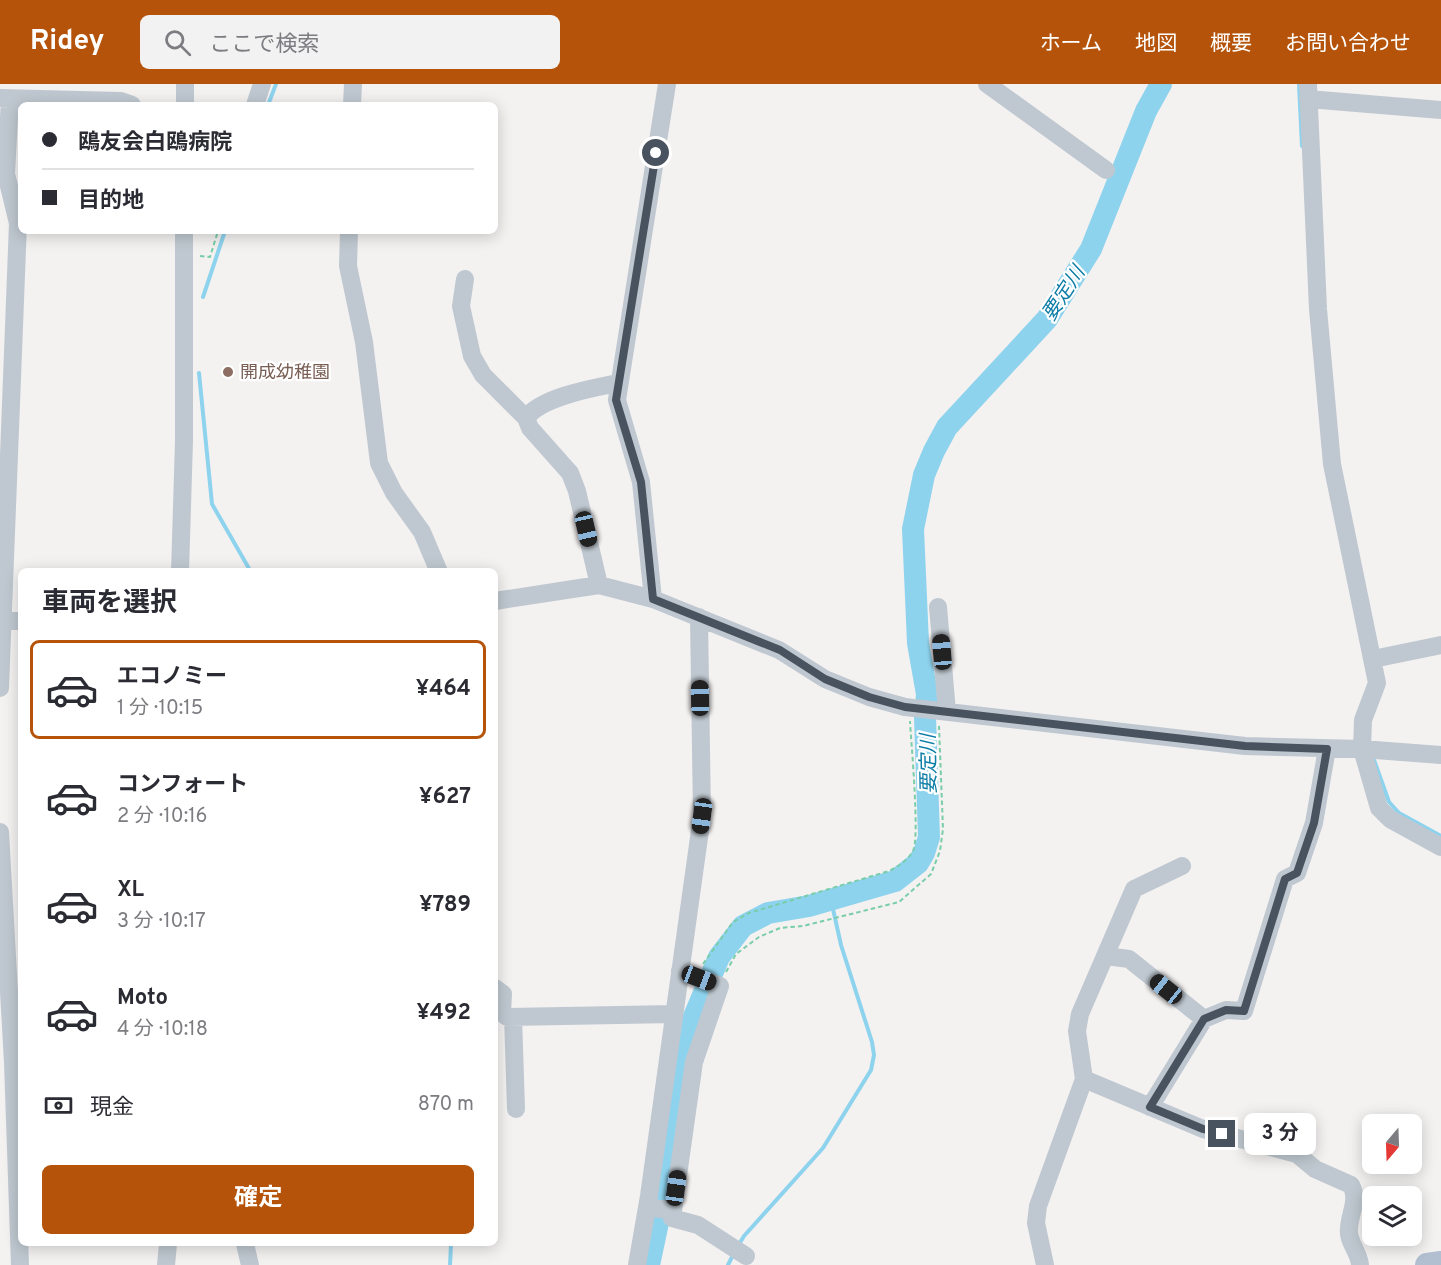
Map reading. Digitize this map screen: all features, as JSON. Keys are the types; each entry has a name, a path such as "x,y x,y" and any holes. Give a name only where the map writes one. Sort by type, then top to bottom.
{"main road":[{"path":"1426,1265 1441,1263"}],"street":[{"path":"184,102 185,84"},
{"path":"256,102 262,84"},
{"path":"352,84 352,102"},
{"path":"653,599 641,482 616,400 668,84"},
{"path":"987,84 1106,171"},
{"path":"1441,110 1308,92 1318,309 1332,464 1377,687 1362,720 1362,748 1379,808 1390,819 1441,848"},
{"path":"0,688 8,621 18,223 6,174 5,99 124,102"},
{"path":"180,568 184,441 184,234"},
{"path":"349,234 348,266 364,342 379,463 394,493 422,532 437,568"},
{"path":"465,279 461,306 472,356 483,375 526,418 530,428 570,473 577,491 599,585"},
{"path":"526,418 532,410 577,392 618,383"},
{"path":"498,601 599,585 653,599 780,650 825,679 869,697 905,707 1245,746 1362,748 1441,755"},
{"path":"939,607 942,712"},
{"path":"637,1265 660,1209 694,1062 702,979 699,617"},
{"path":"1373,659 1441,645"},
{"path":"1150,1107 1204,1019 1226,1010 1244,1011 1285,879 1297,873 1314,823 1327,749"},
{"path":"0,832 13,1063 18,1207"},
{"path":"1045,1265 1036,1223 1038,1206 1084,1079 1077,1031 1086,996 1106,956 1134,889 1182,866"},
{"path":"1106,956 1129,959 1204,1019"},
{"path":"660,1209 674,1014 702,979"},
{"path":"498,990 504,994 503,1015 513,1017 674,1014"},
{"path":"513,1017 516,1109"},
{"path":"1084,1079 1203,1129 1297,1154 1316,1169 1351,1185 1356,1195 1348,1228 1349,1240 1359,1256 1360,1265"},
{"path":"660,1209 672,1218 698,1225 737,1250"},
{"path":"19,1246 20,1265"},
{"path":"166,1265 168,1246"},
{"path":"245,1246 250,1265"}],"path":[{"path":"194,255 210,257 217,234"},
{"path":"702,979 733,922 764,907 889,872 904,862 915,849 916,821 910,718 905,707"},
{"path":"702,979 759,937 780,928 826,921 899,902 932,874 940,851 943,829 938,732 942,712"}],"waterway":[{"path":"269,102 276,84"},
{"name":"要定川","path":"649,1265 663,1199 685,1048 693,1019 719,957 743,926 768,913 809,906 895,881 918,863 924,853 929,837 925,717 927,694 918,643 913,529 924,475 947,427 1047,319 1091,249 1146,111 1161,84"},
{"path":"1299,84 1302,146"},
{"path":"203,297 224,234"},
{"path":"199,373 212,504 249,568"},
{"path":"1374,760 1389,802 1399,813 1441,836"},
{"path":"738,1246 744,1236 823,1148 871,1070 874,1055 872,1042 841,945 831,900"},
{"path":"450,1265 451,1246"},
{"path":"728,1265 733,1255"}],"place":[{"name":"開成幼稚園","path":"228,372"}],"route":[{"path":"656,153 616,400 641,482 653,599 780,650 825,679 869,697 905,707 1245,746 1327,749 1314,823 1297,873 1285,879 1244,1011 1226,1010 1204,1019 1150,1107 1203,1129 1222,1134"}]}
